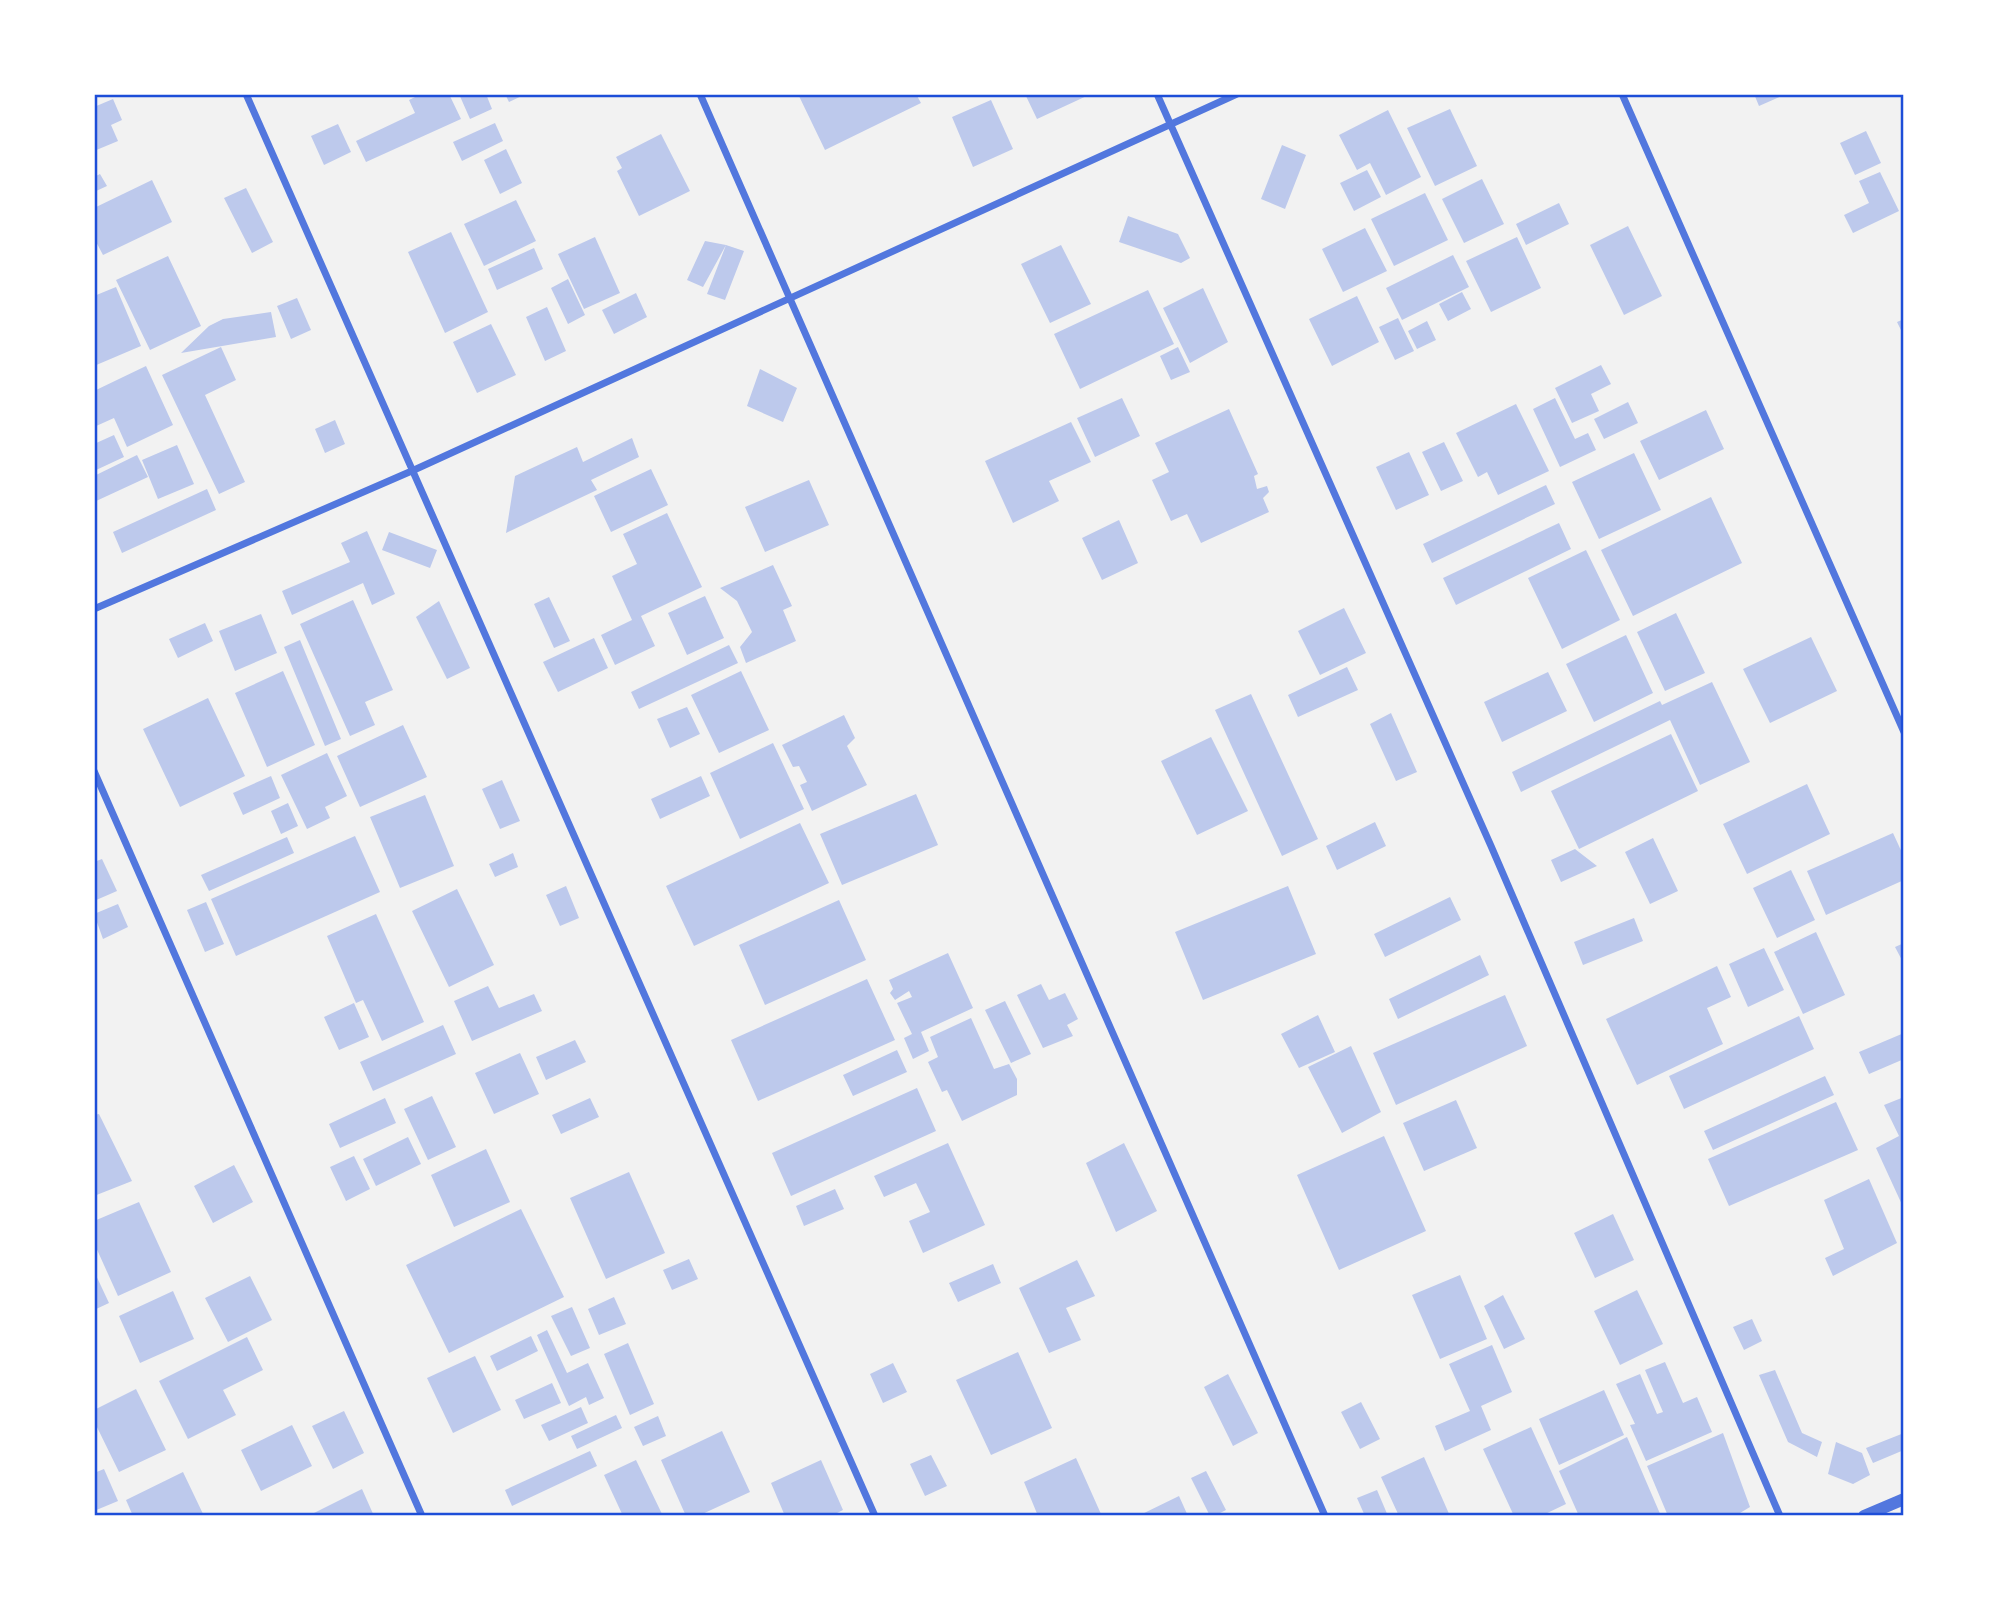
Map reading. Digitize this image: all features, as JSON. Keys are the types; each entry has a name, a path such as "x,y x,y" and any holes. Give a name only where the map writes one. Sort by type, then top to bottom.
{"street":[{"path":"246,94 875,1516"},
{"path":"700,94 1325,1516"},
{"path":"1157,94 1491,846 1780,1516"},
{"path":"94,608 414,470 1237,94"},
{"path":"1622,94 1903,732"},
{"path":"94,771 422,1516"},
{"path":"1864,1516 1903,1499"}],"building":[{"path":"421,94 449,94 461,119 366,162 356,141 415,113 409,100"},
{"path":"459,94 486,94 492,109 470,119"},
{"path":"505,94 526,94 509,102"},
{"path":"798,94 916,94 921,103 825,150"},
{"path":"1025,94 1091,94 1037,119"},
{"path":"1754,94 1786,94 1759,106"},
{"path":"113,99 122,120 111,125 118,141 94,151 94,107"},
{"path":"991,100 1013,149 973,167 952,117"},
{"path":"1450,109 1477,166 1435,186 1407,128"},
{"path":"1388,110 1421,177 1386,195 1370,163 1357,170 1339,135"},
{"path":"495,123 503,141 462,161 453,142"},
{"path":"338,124 351,152 324,165 311,136"},
{"path":"1866,131 1881,163 1855,175 1840,143"},
{"path":"661,134 690,191 639,216 617,171 622,168 616,157"},
{"path":"1282,145 1306,155 1285,209 1261,199"},
{"path":"506,149 522,183 500,194 484,160"},
{"path":"1367,170 1381,197 1354,211 1340,183"},
{"path":"1880,172 1899,211 1853,233 1844,215 1869,203 1859,181"},
{"path":"100,174 107,186 94,192 94,177"},
{"path":"1482,179 1504,224 1464,243 1442,199"},
{"path":"152,180 172,222 103,255 94,238 94,208"},
{"path":"246,188 273,242 252,253 224,198"},
{"path":"1425,193 1448,240 1394,266 1371,219"},
{"path":"516,200 536,241 484,266 464,224"},
{"path":"1559,203 1569,224 1526,245 1516,224"},
{"path":"1128,216 1178,234 1190,258 1181,263 1119,242"},
{"path":"1628,226 1662,296 1624,315 1590,245"},
{"path":"1365,228 1387,271 1343,292 1322,249"},
{"path":"451,232 488,312 445,333 408,252"},
{"path":"595,237 620,293 584,309 558,254"},
{"path":"1517,237 1541,288 1491,312 1466,261"},
{"path":"705,241 726,245 703,287 687,280"},
{"path":"726,245 744,251 725,300 707,294"},
{"path":"1061,245 1091,304 1050,323 1021,264"},
{"path":"534,248 543,269 497,290 488,269"},
{"path":"1453,255 1469,287 1402,320 1386,288"},
{"path":"168,256 201,326 150,350 116,280"},
{"path":"568,279 585,315 568,324 551,288"},
{"path":"116,287 141,346 94,366 94,296"},
{"path":"1203,288 1228,342 1190,363 1163,308"},
{"path":"1148,290 1174,344 1080,389 1054,334"},
{"path":"1462,292 1471,309 1448,321 1439,304"},
{"path":"636,293 647,317 614,334 602,310"},
{"path":"1357,296 1379,342 1332,366 1309,319"},
{"path":"297,298 311,330 291,339 277,306"},
{"path":"547,307 566,351 545,361 526,317"},
{"path":"271,312 276,337 181,353 209,326 223,319"},
{"path":"1398,318 1414,351 1395,360 1379,327"},
{"path":"1904,319 1904,336 1897,322"},
{"path":"1427,321 1436,340 1417,349 1408,331"},
{"path":"491,324 516,375 477,393 453,342"},
{"path":"221,347 236,380 205,395 245,482 219,494 162,375"},
{"path":"1178,347 1190,372 1171,380 1160,356"},
{"path":"1601,365 1611,384 1591,394 1599,411 1572,423 1555,388"},
{"path":"146,366 173,425 127,447 114,418 94,427 94,391"},
{"path":"760,369 797,388 783,422 747,406"},
{"path":"1122,398 1140,436 1095,457 1077,418"},
{"path":"1555,398 1575,439 1588,433 1596,450 1560,467 1533,409"},
{"path":"1628,402 1638,423 1604,439 1594,419"},
{"path":"1516,404 1549,471 1498,495 1487,472 1478,477 1456,433"},
{"path":"1229,409 1258,474 1254,476 1257,489 1267,486 1269,492 1263,498 1269,512 1201,543 1187,514 1171,521 1152,480 1169,472 1155,443"},
{"path":"1706,410 1724,449 1659,480 1640,441"},
{"path":"335,420 345,444 325,453 315,429"},
{"path":"1071,422 1091,462 1049,481 1059,501 1013,523 985,461"},
{"path":"114,435 124,457 94,471 94,444"},
{"path":"632,438 639,457 591,480 597,490 506,533 515,476 577,447 583,462"},
{"path":"1444,442 1463,481 1441,491 1422,452"},
{"path":"177,445 194,484 158,499 142,460"},
{"path":"1409,452 1429,495 1396,510 1376,467"},
{"path":"1634,453 1661,510 1599,539 1572,482"},
{"path":"137,455 148,477 94,502 94,476"},
{"path":"651,469 668,505 611,532 594,496"},
{"path":"809,480 829,525 765,552 745,507"},
{"path":"1546,485 1555,504 1432,563 1423,544"},
{"path":"207,489 216,510 122,553 113,532"},
{"path":"1711,497 1742,563 1633,616 1601,550"},
{"path":"667,513 702,587 641,616 655,646 615,665 601,635 632,620 612,576 637,564 623,534"},
{"path":"1119,520 1138,563 1102,580 1082,538"},
{"path":"1559,523 1571,549 1456,605 1443,578"},
{"path":"367,531 395,594 372,605 363,583 292,615 282,591 350,562 341,543"},
{"path":"389,532 437,550 430,568 382,550"},
{"path":"1586,550 1620,620 1562,649 1528,578"},
{"path":"773,565 792,606 783,610 796,641 746,663 740,647 752,632 737,601 720,588"},
{"path":"705,596 724,638 687,655 668,613"},
{"path":"549,597 570,641 554,648 534,604"},
{"path":"353,600 393,690 365,702 375,725 350,736 300,624"},
{"path":"439,601 470,668 447,679 416,617"},
{"path":"1344,608 1366,653 1320,675 1298,631"},
{"path":"1676,613 1705,673 1665,691 1637,632"},
{"path":"261,614 277,653 235,671 219,631"},
{"path":"205,623 213,641 178,658 169,639"},
{"path":"1626,635 1653,693 1594,722 1566,664"},
{"path":"1811,637 1837,691 1770,723 1743,669"},
{"path":"594,638 608,668 558,692 543,662"},
{"path":"300,640 341,739 325,746 284,647"},
{"path":"729,645 738,663 639,709 631,692"},
{"path":"1347,667 1358,690 1298,717 1288,695"},
{"path":"283,671 315,745 267,767 235,693"},
{"path":"741,671 769,730 719,753 691,695"},
{"path":"1548,672 1567,711 1502,742 1484,702"},
{"path":"1712,682 1750,762 1700,785 1670,720 1521,792 1512,772 1660,701 1662,705"},
{"path":"1251,694 1318,839 1282,856 1215,710"},
{"path":"208,698 245,776 180,807 143,729"},
{"path":"687,707 700,734 670,748 657,719"},
{"path":"1391,713 1417,772 1396,781 1370,724"},
{"path":"844,715 855,738 847,746 867,785 812,811 800,785 807,782 799,766 793,767 782,745"},
{"path":"403,725 427,777 360,807 337,756"},
{"path":"1671,734 1698,791 1579,849 1551,791"},
{"path":"1211,737 1248,811 1197,835 1161,761"},
{"path":"773,743 804,809 740,839 710,773"},
{"path":"327,753 347,796 325,807 330,818 307,829 281,775"},
{"path":"271,776 280,798 243,815 233,793"},
{"path":"701,776 710,796 660,819 651,799"},
{"path":"502,780 520,821 500,829 482,789"},
{"path":"1807,784 1830,834 1747,874 1723,824"},
{"path":"916,794 938,845 842,885 820,834"},
{"path":"425,795 454,866 400,888 370,817"},
{"path":"288,803 298,826 281,834 271,811"},
{"path":"1375,822 1386,846 1337,870 1326,846"},
{"path":"800,823 829,883 694,946 666,886"},
{"path":"1893,833 1904,857 1904,880 1826,915 1807,871"},
{"path":"355,836 380,892 236,956 211,899"},
{"path":"287,837 294,853 209,891 201,875"},
{"path":"1653,838 1678,891 1650,904 1625,852"},
{"path":"1575,849 1597,866 1561,882 1551,860"},
{"path":"513,853 518,867 495,877 489,864"},
{"path":"102,859 117,891 94,901 94,862"},
{"path":"1791,870 1815,920 1777,938 1753,888"},
{"path":"566,886 579,918 560,926 546,895"},
{"path":"1288,886 1316,954 1203,1000 1175,932"},
{"path":"457,889 494,965 449,987 412,911"},
{"path":"1450,897 1461,920 1385,957 1374,934"},
{"path":"839,900 866,960 765,1005 739,945"},
{"path":"206,902 224,944 205,952 187,910"},
{"path":"118,904 128,927 103,939 94,914"},
{"path":"376,914 424,1022 382,1041 363,1000 356,1003 327,936"},
{"path":"1634,918 1643,941 1583,965 1574,942"},
{"path":"1816,932 1845,995 1803,1014 1774,952"},
{"path":"1904,943 1904,964 1895,947"},
{"path":"1764,948 1784,990 1748,1007 1729,964"},
{"path":"948,953 973,1008 921,1032 929,1051 913,1059 904,1038 912,1034 897,1003 912,997 909,991 895,1000 890,993 893,989 889,980"},
{"path":"1480,955 1489,975 1398,1019 1389,999"},
{"path":"1717,966 1731,997 1707,1008 1723,1044 1637,1085 1606,1019"},
{"path":"867,979 895,1040 758,1101 731,1040"},
{"path":"1041,984 1049,1000 1065,993 1078,1019 1067,1025 1073,1036 1043,1048 1017,995"},
{"path":"488,986 499,1008 534,994 542,1011 472,1041 454,1001"},
{"path":"1505,995 1527,1046 1396,1105 1373,1053"},
{"path":"1005,1001 1031,1054 1011,1063 985,1010"},
{"path":"354,1003 369,1037 339,1050 324,1017"},
{"path":"1318,1015 1335,1052 1299,1068 1281,1034"},
{"path":"1799,1016 1814,1049 1684,1109 1669,1076"},
{"path":"971,1018 994,1069 1009,1064 1017,1079 1017,1095 962,1121 947,1090 942,1092 928,1062 938,1057 930,1037"},
{"path":"443,1025 456,1054 373,1091 360,1062"},
{"path":"1904,1033 1904,1059 1869,1074 1859,1052"},
{"path":"575,1040 586,1062 546,1080 536,1057"},
{"path":"1351,1046 1381,1112 1342,1133 1308,1067"},
{"path":"897,1050 907,1072 853,1096 843,1075"},
{"path":"520,1053 539,1094 494,1114 475,1073"},
{"path":"1825,1076 1834,1095 1713,1150 1704,1131"},
{"path":"917,1088 936,1131 791,1196 772,1153"},
{"path":"432,1096 456,1147 428,1160 404,1109"},
{"path":"1904,1097 1904,1209 1876,1148 1899,1136 1884,1105"},
{"path":"385,1098 396,1123 340,1148 329,1124"},
{"path":"590,1098 599,1117 561,1134 552,1115"},
{"path":"1456,1100 1477,1148 1424,1171 1403,1123"},
{"path":"1836,1102 1858,1150 1729,1206 1708,1159"},
{"path":"99,1114 132,1181 94,1196 94,1115"},
{"path":"1384,1136 1426,1231 1339,1270 1297,1175"},
{"path":"408,1137 421,1164 376,1186 363,1159"},
{"path":"948,1143 985,1225 923,1253 909,1221 930,1212 916,1183 884,1197 874,1176"},
{"path":"1124,1143 1157,1211 1116,1232 1086,1163"},
{"path":"486,1149 510,1202 454,1227 431,1175"},
{"path":"354,1156 370,1189 346,1201 330,1167"},
{"path":"234,1165 253,1202 213,1223 194,1186"},
{"path":"629,1172 665,1253 606,1279 570,1198"},
{"path":"1869,1179 1897,1243 1833,1276 1825,1258 1844,1249 1824,1200"},
{"path":"835,1189 844,1209 804,1226 796,1206"},
{"path":"139,1202 171,1272 118,1296 94,1243 94,1221"},
{"path":"521,1209 564,1297 449,1353 406,1265"},
{"path":"1613,1214 1634,1260 1595,1278 1574,1233"},
{"path":"689,1259 698,1279 672,1290 663,1270"},
{"path":"1077,1260 1095,1296 1066,1308 1081,1340 1049,1353 1019,1288"},
{"path":"993,1264 1001,1283 958,1302 949,1283"},
{"path":"94,1271 109,1303 94,1310"},
{"path":"1460,1275 1487,1339 1440,1359 1412,1295"},
{"path":"250,1276 272,1320 228,1342 205,1298"},
{"path":"1637,1290 1663,1344 1620,1365 1594,1311"},
{"path":"173,1291 194,1339 140,1363 119,1316"},
{"path":"1503,1295 1525,1339 1504,1349 1484,1306"},
{"path":"614,1297 626,1324 599,1335 588,1309"},
{"path":"572,1307 590,1348 571,1356 551,1316"},
{"path":"1752,1319 1762,1341 1744,1350 1733,1327"},
{"path":"547,1330 567,1373 588,1363 604,1398 589,1405 586,1397 569,1406 537,1335"},
{"path":"531,1336 538,1351 497,1371 490,1356"},
{"path":"247,1337 263,1370 223,1390 236,1415 188,1439 159,1381"},
{"path":"628,1343 654,1404 630,1415 604,1354"},
{"path":"1492,1345 1512,1392 1481,1406 1491,1430 1445,1451 1435,1426 1470,1411 1449,1364"},
{"path":"1018,1352 1052,1428 991,1455 956,1380"},
{"path":"475,1356 501,1410 453,1433 427,1378"},
{"path":"1665,1362 1683,1403 1697,1397 1712,1432 1646,1461 1630,1425 1635,1424 1616,1384 1640,1374 1657,1414 1663,1412 1645,1370"},
{"path":"893,1363 907,1392 883,1403 870,1374"},
{"path":"1775,1370 1802,1433 1822,1442 1817,1457 1788,1442 1759,1375"},
{"path":"1228,1374 1258,1433 1233,1446 1204,1387"},
{"path":"552,1383 561,1403 524,1419 515,1400"},
{"path":"136,1389 166,1450 119,1472 94,1421 94,1410"},
{"path":"1604,1390 1624,1435 1559,1465 1539,1419"},
{"path":"1361,1402 1380,1439 1360,1449 1341,1412"},
{"path":"581,1407 588,1423 549,1441 541,1425"},
{"path":"344,1411 364,1453 333,1469 312,1426"},
{"path":"616,1415 622,1428 577,1449 571,1436"},
{"path":"658,1416 666,1436 643,1446 634,1427"},
{"path":"292,1425 312,1466 261,1491 241,1450"},
{"path":"1531,1427 1566,1504 1541,1516 1514,1516 1483,1449"},
{"path":"722,1431 750,1492 698,1516 686,1516 661,1460"},
{"path":"1723,1433 1750,1507 1735,1516 1668,1516 1647,1466"},
{"path":"1904,1433 1904,1450 1873,1463 1866,1448"},
{"path":"1627,1437 1661,1516 1579,1516 1559,1471"},
{"path":"1836,1442 1862,1453 1870,1475 1853,1484 1828,1474"},
{"path":"590,1451 597,1466 512,1506 505,1490"},
{"path":"931,1455 947,1486 925,1496 910,1464"},
{"path":"1424,1457 1450,1516 1399,1516 1381,1477"},
{"path":"1076,1458 1101,1514 1038,1516 1024,1482"},
{"path":"636,1460 662,1514 660,1516 623,1516 604,1475"},
{"path":"821,1460 843,1510 831,1516 785,1516 771,1483"},
{"path":"104,1469 118,1501 94,1511 94,1473"},
{"path":"1206,1471 1226,1510 1214,1516 1210,1516 1191,1478"},
{"path":"183,1472 204,1516 133,1516 126,1500"},
{"path":"362,1489 374,1516 308,1516"},
{"path":"1377,1490 1388,1516 1365,1516 1357,1498"},
{"path":"1179,1496 1188,1516 1138,1516"}]}
